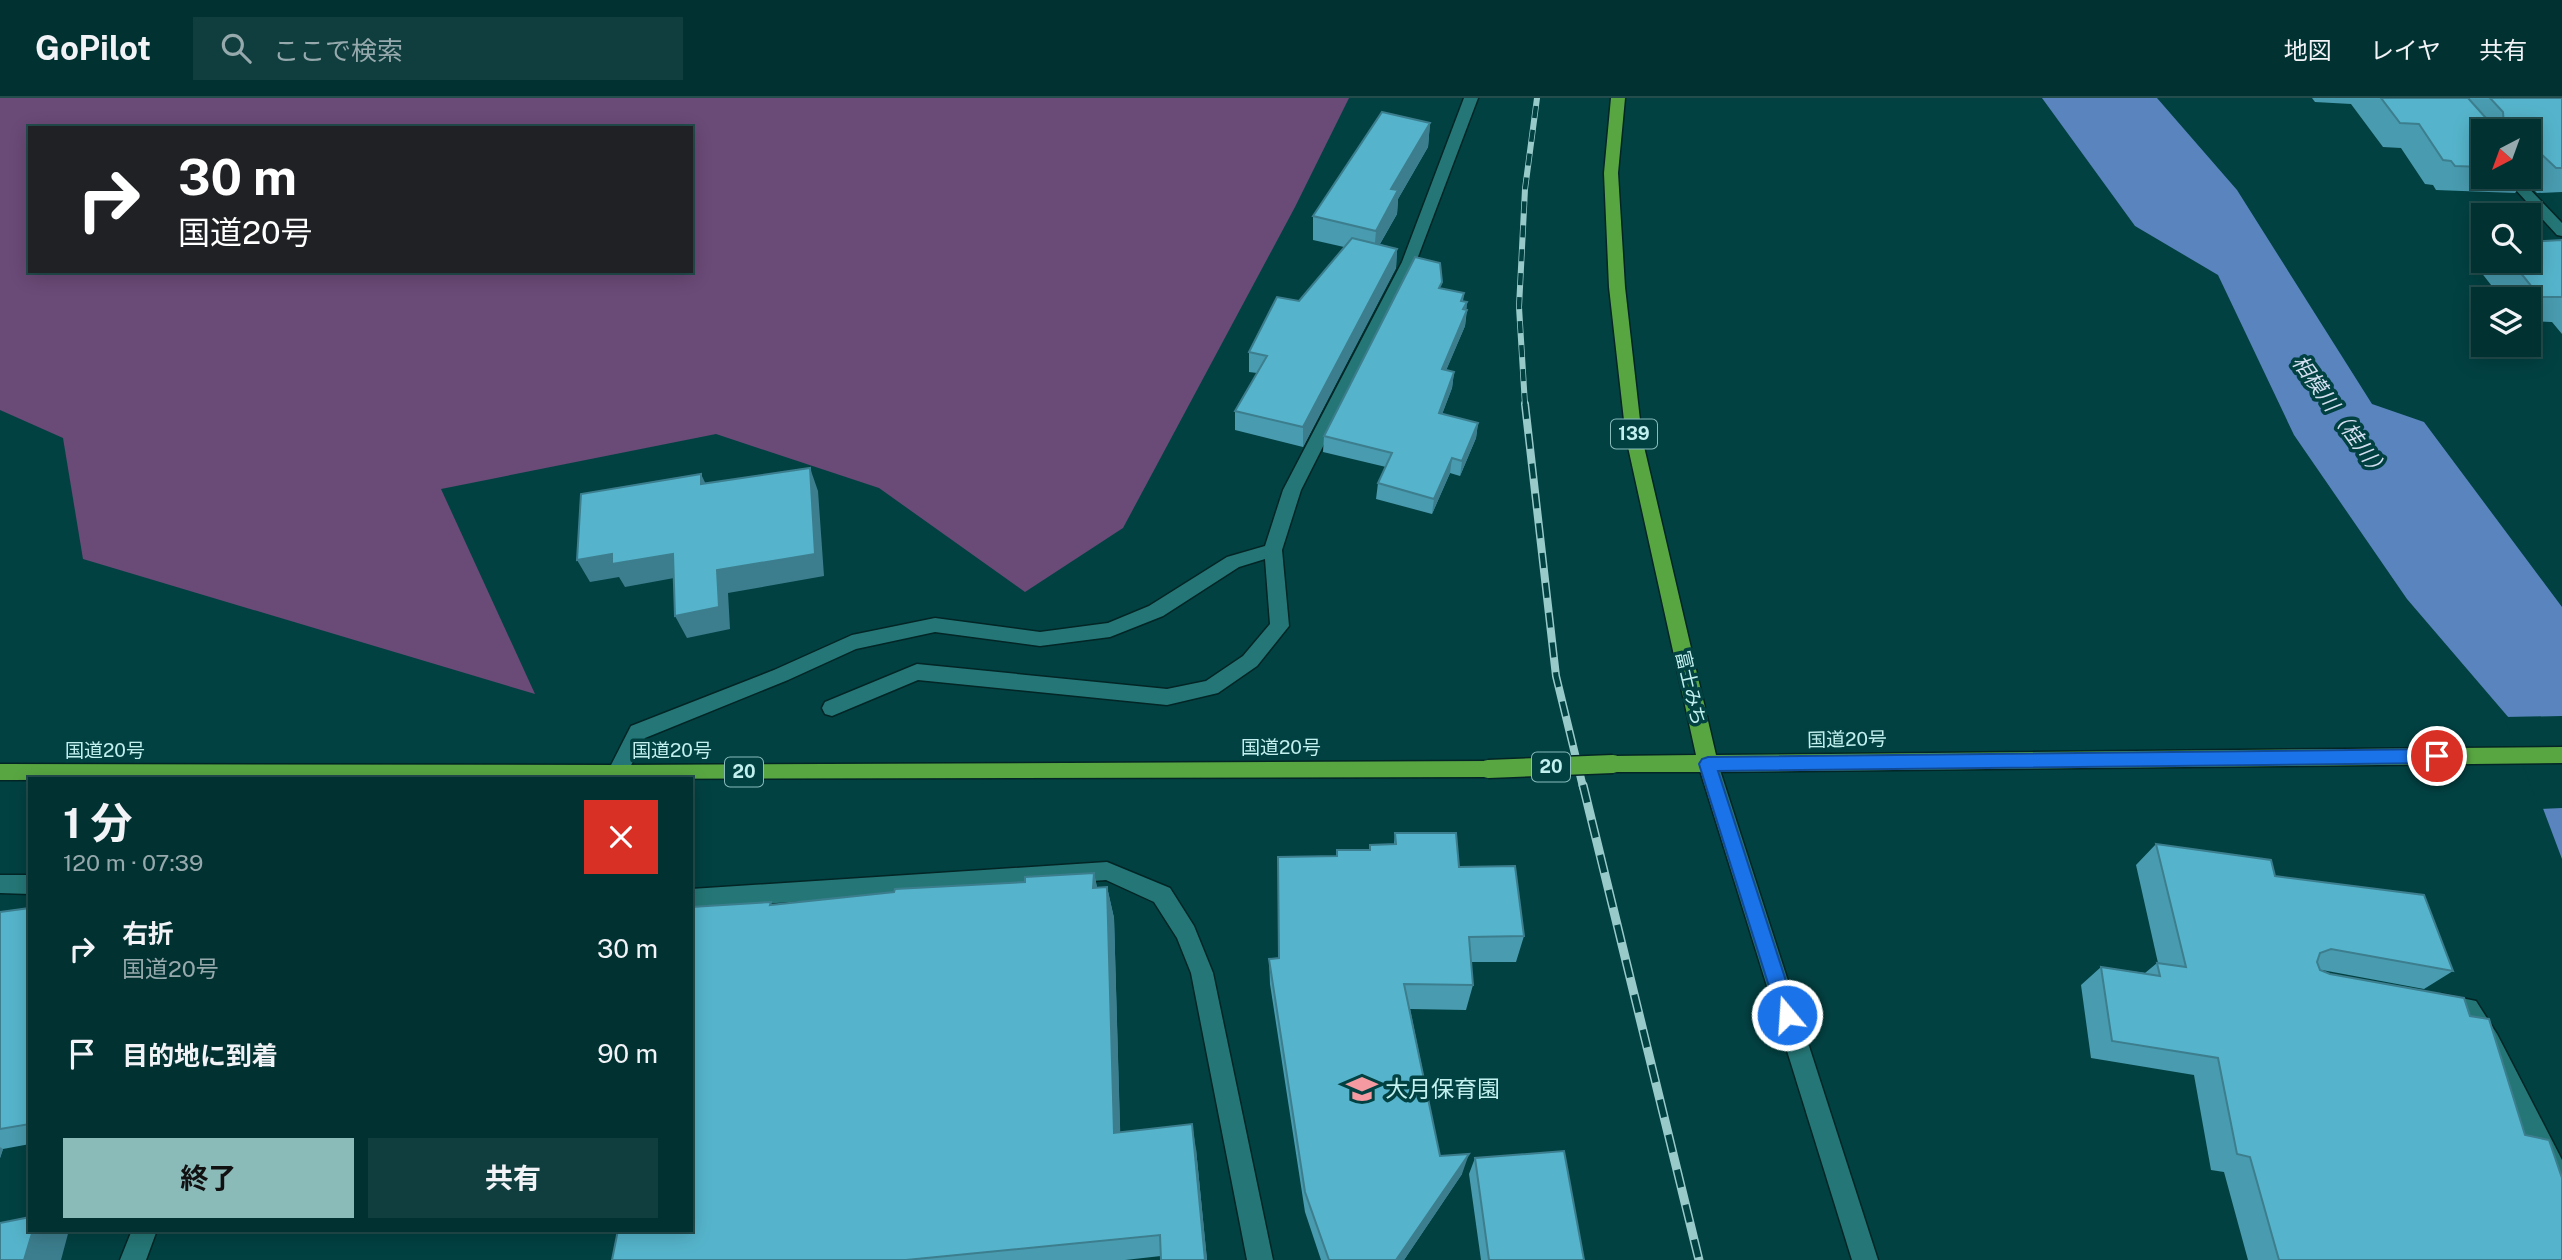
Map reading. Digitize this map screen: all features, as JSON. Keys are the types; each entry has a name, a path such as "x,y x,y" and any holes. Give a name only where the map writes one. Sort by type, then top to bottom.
{"highway":[{"name":"富士みち","path":"1618,98 1612,173 1617,287 1634,438 1708,764"},
{"name":"国道20号","path":"0,772 617,773 1488,769 1613,764 1914,760 2562,755"}],"street":[{"path":"832,708 916,672 1167,697 1212,688 1250,661 1280,626 1273,550 1292,490 1409,262 1471,98"},
{"path":"2522,189 2562,232"},
{"path":"617,773 639,732 781,675 852,642 935,625 1040,639 1110,630 1156,611 1233,562 1273,550"},
{"name":"富士みち","path":"1708,764 1865,1260"},
{"path":"693,899 1107,870 1162,895 1186,933 1202,973 1260,1260"},
{"path":"0,884 28,886"},
{"path":"2414,999 2468,1009 2489,1042 2562,1186"},
{"path":"133,1260 144,1232"}],"shaded area":[{"path":"0,98 1349,98 1295,207 1123,528 1025,592 879,488 716,434 441,489 535,694 83,559 63,438 0,410"}],"water":[{"name":"相模川（桂川）","path":"2042,98 2157,98 2237,190 2372,404 2424,422 2562,607 2562,859 2509,718 2407,599 2294,435 2218,275 2135,226"}],"pier":[{"path":"2562,716 2562,808 2540,809 2504,717"}],"building":[{"path":"2381,98 2468,98 2487,119 2471,119 2471,167 2455,166 2451,161 2443,160 2419,124 2400,123"},
{"path":"2490,98 2562,98 2562,168 2556,168 2541,154 2541,119 2504,119 2503,112"},
{"path":"1382,112 1430,123 1391,189 1398,190 1376,231 1313,216"},
{"path":"1352,238 1397,249 1303,427 1235,411 1267,356 1249,352 1277,297 1299,301"},
{"path":"2562,240 2562,297 2541,297 2541,287 2532,287 2521,273 2541,273 2541,241"},
{"path":"1415,257 1440,263 1442,282 1439,288 1464,293 1461,301 1467,302 1463,309 1467,310 1442,369 1454,372 1439,413 1478,423 1462,461 1452,458 1434,499 1378,483 1392,453 1324,436"},
{"path":"810,468 815,554 717,570 719,607 675,616 673,554 612,564 612,554 577,560 581,494 701,474 701,484"},
{"path":"1395,833 1456,833 1459,867 1515,866 1524,936 1469,937 1473,985 1404,984 1440,1156 1469,1154 1396,1260 1329,1260 1305,1192 1269,959 1279,958 1278,857 1337,856 1337,850 1370,850 1370,845 1396,844"},
{"path":"2156,844 2271,860 2275,876 2424,895 2453,971 2331,949 2320,953 2317,962 2320,970 2464,998 2470,1016 2489,1019 2525,1135 2549,1140 2562,1178 2562,1260 2279,1260 2250,1157 2237,1154 2218,1058 2112,1041 2101,967 2160,976 2157,963 2186,967"},
{"path":"1094,873 1093,888 1107,887 1114,1133 1192,1124 1205,1260 1161,1260 1160,1235 906,1260 612,1260 618,1232 693,1232 693,907 771,902 770,905 894,892 895,889 1025,882 1025,877"},
{"path":"28,908 28,1124 0,1129 0,912"},
{"path":"1564,1151 1584,1260 1489,1260 1475,1158"},
{"path":"28,1217 28,1232 32,1232 24,1260 0,1260 0,1223"}],"railway":[{"path":"1525,405 1519,307 1525,189 1537,98"},
{"path":"1525,404 1556,676 1583,787"},
{"path":"1583,785 1699,1260"}],"place":[{"name":"大月保育園","path":"1362,1089"}],"route":[{"path":"1787,1015 1708,764 2437,756"}]}
